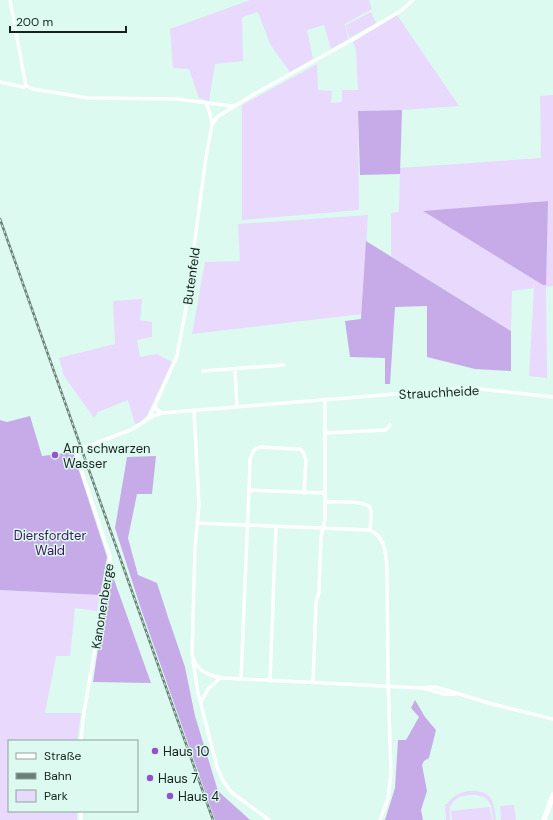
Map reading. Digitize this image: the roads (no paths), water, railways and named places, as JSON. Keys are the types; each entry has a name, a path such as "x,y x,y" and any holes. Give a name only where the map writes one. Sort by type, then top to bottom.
{"main road":[{"path":"544,820 553,796"}],"street":[{"path":"10,0 26,86"},
{"path":"212,125 217,117 233,106 352,40 402,10 413,0"},
{"path":"0,82 88,98 176,98 233,106"},
{"name":"Butenfeld","path":"147,420 177,356 186,308 206,157 212,125 210,113 206,103"},
{"path":"203,371 284,365"},
{"path":"235,369 237,407"},
{"name":"Strauchheide","path":"75,451 133,429 162,413 450,390 480,389 553,397"},
{"path":"313,682 316,603 319,591 320,537 325,519 325,400"},
{"path":"155,405 156,409 162,413"},
{"path":"194,410 199,505 192,637 194,674 217,767 224,784 231,792 269,820"},
{"path":"325,433 386,430 390,425"},
{"path":"241,679 250,458 254,450 261,447 301,450 306,458 304,493"},
{"name":"Kanonenberge","path":"75,451 110,556 81,740"},
{"path":"249,490 325,493"},
{"path":"325,502 361,503 368,505 371,509 370,530"},
{"path":"197,523 370,530 382,541 386,554 391,773 386,805 380,820"},
{"path":"270,680 276,526"},
{"path":"193,660 204,672 220,678 423,688 436,687 456,694 553,719"},
{"path":"201,704 208,689 220,678"}],"railway":[{"path":"0,219 213,820"}],"place":[{"name":"Am schwarzen Wasser","path":"55,455"},
{"name":"Haus 10","path":"155,751"},
{"name":"Haus 7","path":"150,778"},
{"name":"Haus 4","path":"170,796"}],"park label":[{"name":"Diersfordter Wald","path":"50,542"}]}
